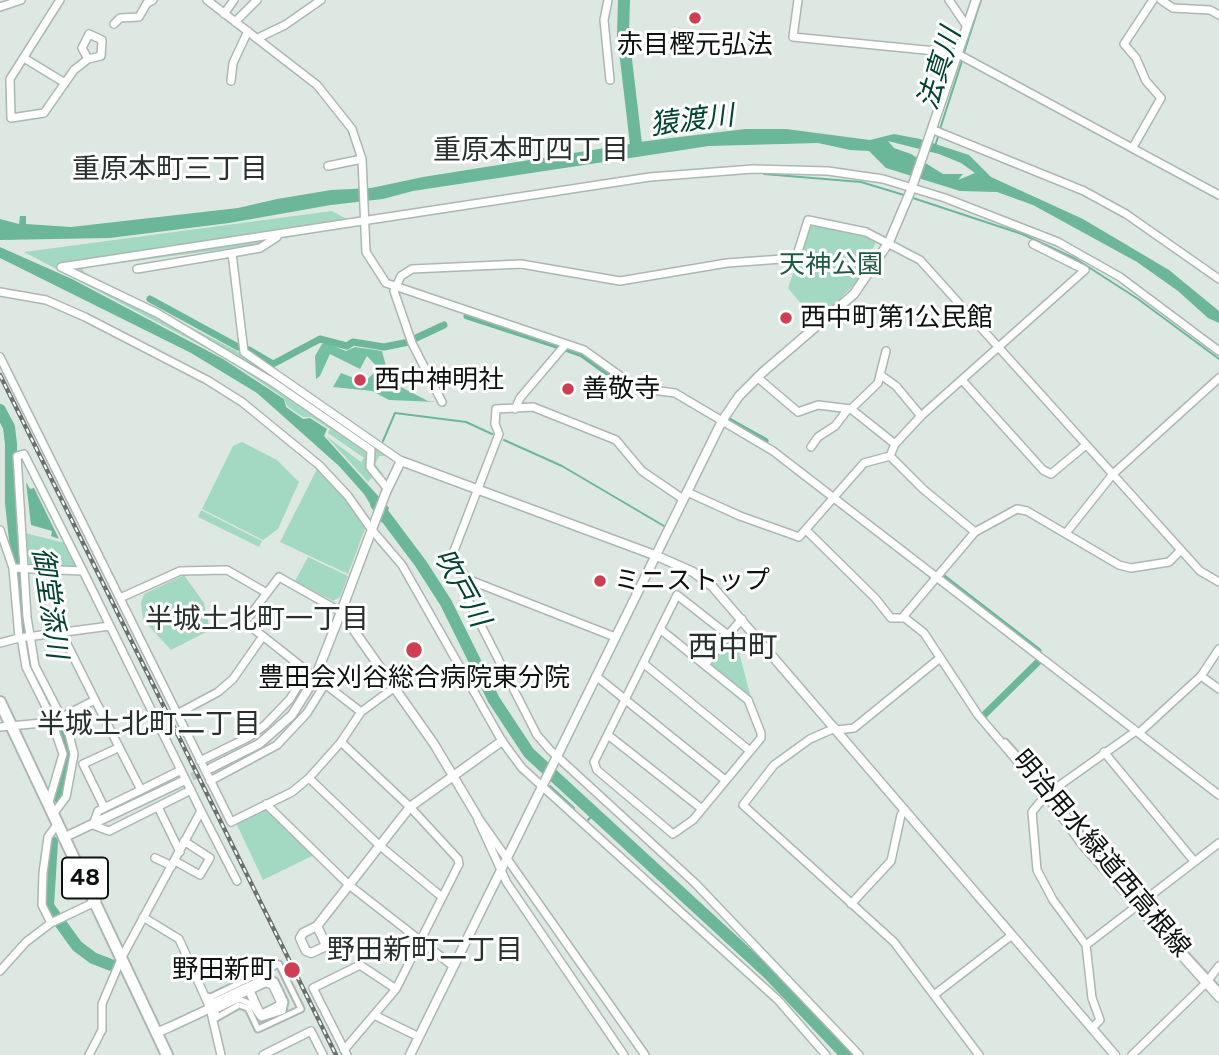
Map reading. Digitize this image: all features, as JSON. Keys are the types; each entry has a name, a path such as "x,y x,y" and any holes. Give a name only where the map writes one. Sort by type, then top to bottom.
{"main road":[{"name":"48","path":"0,702 6,727 48,802 97,901 167,1055"}],"street":[{"path":"0,7 21,0"},
{"path":"60,0 10,79 11,118 44,113 74,70 88,59"},
{"path":"114,24 120,18 139,17 147,3 153,0"},
{"path":"199,0 208,0 308,77 352,129 362,159 366,252 386,284 394,289 584,351 637,388 675,393 773,451 1219,795"},
{"path":"224,14 233,0"},
{"path":"235,22 257,0"},
{"path":"258,38 285,25 321,0"},
{"path":"608,0 604,20 610,80"},
{"path":"798,0 793,37 961,56 1219,195"},
{"path":"949,0 966,25"},
{"path":"410,1055 722,422 739,396 757,377 855,294 889,242 936,132 961,56 966,25 976,0"},
{"path":"1133,148 1161,98 1146,81 1136,58 1124,44 1153,0"},
{"path":"1161,0 1173,8 1210,10 1219,15"},
{"path":"231,81 233,63 248,31"},
{"path":"24,58 65,83"},
{"path":"936,132 1084,191 1126,214 1219,279"},
{"path":"328,166 362,159"},
{"path":"386,490 370,467 371,450 271,381 168,319 61,267 692,172 785,168 817,170 883,179 911,190 957,202 1058,242 1120,276 1219,351"},
{"path":"442,401 412,343 394,289 401,276 419,267 522,264 620,281 727,263 796,258 808,220 866,232 920,260 1181,550 1200,570 1219,582"},
{"path":"137,269 260,248 281,235"},
{"path":"890,456 895,444 921,416 1085,270 1033,244"},
{"path":"232,253 244,352 401,461 656,556 693,572 712,586 1115,1055"},
{"path":"0,292 46,300 85,317 233,397 319,466 348,496 402,565 502,741 542,787 778,1000 826,1055"},
{"path":"515,410 520,398 566,344"},
{"path":"811,447 818,437 835,426 849,409 872,391 882,376 886,351"},
{"path":"0,357 231,822 292,792 309,778 341,741 361,712 395,687"},
{"path":"882,376 896,386 921,416"},
{"path":"757,377 798,412 818,405 849,409 895,444"},
{"path":"1066,533 1113,474 1219,378"},
{"path":"962,380 1042,468 1051,474 1086,445"},
{"path":"615,637 467,579 452,556 499,434 495,424 496,409 533,407 553,413 616,440 642,471 685,496 799,537 864,463 890,456"},
{"path":"48,802 63,754 55,720 35,666 31,637 17,468 17,456 24,454 237,881"},
{"path":"890,456 923,489 975,532"},
{"path":"211,768 259,744 292,715 315,678 386,490 401,461"},
{"path":"902,618 975,532 1017,509 1027,511 1119,565 1131,568 1169,562 1181,550"},
{"path":"0,530 4,555 13,568 26,667 55,720 73,743 73,764 66,797 48,837 43,873 42,905 51,922"},
{"path":"806,530 875,598 891,618 902,618 924,633 995,737 1048,794 1083,846 1207,981 1219,998"},
{"path":"13,568 82,571"},
{"path":"55,569 61,632 141,790"},
{"path":"120,598 180,570 227,570 267,593"},
{"path":"200,761 249,737 265,725 302,681 307,671 245,622 279,577 341,612 453,774 477,816 500,870 624,1055"},
{"path":"467,579 466,594 537,735 556,757 695,883 859,1055"},
{"path":"660,629 747,700 761,738 693,820 673,834 597,770 594,762 626,696 677,595 728,635"},
{"path":"705,665 742,619"},
{"path":"0,643 20,637 110,626"},
{"path":"177,714 218,692 233,679 263,636"},
{"path":"1092,1028 1100,1020 1092,998 1086,945 1053,900 1037,870 1032,812 1048,794 1104,752 1137,732 1201,676 1219,649"},
{"path":"940,658 854,728 836,729 810,739 774,765 743,805 894,942 979,1055"},
{"path":"643,663 750,751"},
{"path":"596,676 626,696 725,780"},
{"path":"1201,676 1219,689"},
{"path":"210,781 277,745 307,713 325,684 361,712"},
{"path":"6,727 55,720 95,701"},
{"name":"明治用水緑道西高根線","path":"984,716 1048,794"},
{"path":"608,734 702,809"},
{"path":"341,741 410,807 458,859 459,864 396,989 346,1053 313,988 360,965 396,989"},
{"path":"317,926 410,807 502,741"},
{"path":"104,807 83,764 118,748"},
{"path":"1104,752 1194,861"},
{"path":"93,825 98,811 104,807 181,770"},
{"path":"309,778 379,845 442,897"},
{"path":"65,837 181,782"},
{"path":"93,825 109,831 191,790"},
{"path":"266,804 349,885 453,965"},
{"path":"158,807 180,852"},
{"path":"851,904 891,861 901,815 905,810"},
{"path":"89,1055 102,1030 102,1004 121,957 201,811"},
{"path":"477,816 508,856 645,1055"},
{"path":"155,858 200,875 210,858 184,841"},
{"path":"1086,945 1219,843"},
{"path":"0,971 26,942 51,922 97,901"},
{"path":"143,917 179,939 210,1008 221,1055"},
{"path":"934,995 1012,935"},
{"path":"279,964 301,1009 258,1029 248,1008 239,1005 216,1018 216,1010 239,999 251,1004 261,1018 283,1011 285,1002 271,978 266,977 213,1002 208,996 211,997 279,964"},
{"path":"1132,1055 1219,966"},
{"name":"明治用水緑道西高根線","path":"1207,981 1219,991"},
{"path":"156,1033 249,990"},
{"path":"374,1015 418,1037"},
{"path":"265,1055 311,1031 323,1055"}],"green space":[{"path":"332,211 350,221 256,245 82,268 84,272 235,350 387,456 379,456 375,464 383,474 379,484 373,476 368,482 326,436 361,462 364,458 328,433 330,429 311,417 303,417 287,406 284,398 225,358 24,252"},
{"name":"天神公園","path":"810,223 877,240 857,282 816,322 788,288"},
{"path":"242,442 277,460 299,482 278,529 263,540 202,509 233,446"},
{"path":"317,469 345,498 366,526 348,574 280,542"},
{"path":"201,510 262,541 259,547 198,517"},
{"path":"25,533 65,543 77,567 32,566 29,564"},
{"path":"308,557 348,576 340,597 333,601 295,581"},
{"path":"184,575 204,603 210,630 171,650 143,620 141,603 144,594"},
{"path":"734,633 751,698 711,666"},
{"path":"265,808 314,855 263,880 236,823"}],"shaded area":[{"path":"638,129 639,142 745,129 786,129 870,140 894,134 920,139 969,155 991,177 1083,219 1169,270 1219,311 1219,323 1208,318 1178,291 1137,262 1033,205 997,192 960,191 886,168 869,151 818,143 709,146 413,191 383,199 229,223 110,238 0,240 0,219 19,224 20,216 26,216 26,224 71,227 238,208 331,190 371,188 423,177 630,144 631,130","holes":["888,141 939,154 961,163 975,173 958,180 963,174 943,174 911,154 894,148"]},
{"path":"0,247 72,279 223,359 284,399 286,407 303,419 310,418 327,429 324,436 389,508 382,523 364,494 339,466 257,393 191,353 0,258"},
{"path":"322,344 346,351 355,347 382,351 387,370 379,369 367,356 360,369 330,354 316,379 315,356"},
{"path":"341,373 364,382 374,373 428,401 437,402 389,400 372,391 333,387"},
{"path":"26,482 30,489 34,488 59,539 51,536 52,531 31,525"}],"waterway":[{"path":"624,0 623,34 636,144"},
{"name":"法真川","path":"963,56 981,0"},
{"name":"法真川","path":"940,129 962,61"},
{"name":"法真川","path":"935,146 939,134"},
{"path":"764,174 861,182 904,195"},
{"path":"913,198 1022,234 1076,259 1138,299 1219,359"},
{"path":"150,299 238,347"},
{"path":"467,316 556,345"},
{"path":"414,339 444,325"},
{"path":"249,350 273,364 320,339 347,346 353,342 384,347 409,342"},
{"path":"568,349 582,354 611,375"},
{"name":"御堂添川","path":"0,410 9,427 11,444 11,503 29,665 66,741 66,769 59,797"},
{"path":"383,441 395,413 466,422 492,434"},
{"path":"729,421 765,441"},
{"path":"504,440 562,466 664,526"},
{"name":"吹戸川","path":"376,504 421,564 446,603 494,700 529,753 768,973 846,1055"},
{"path":"941,576 1038,651"},
{"path":"983,716 1039,661"},
{"path":"550,786 574,808"},
{"path":"588,820 594,814"},
{"name":"御堂添川","path":"52,842 48,906 77,946 93,958 111,965"}],"tunnel":[{"path":"181,782 210,768"}],"railway":[{"path":"0,375 336,1055"}],"place":[{"name":"赤目樫元弘法","path":"695,18"},
{"name":"西中町第1公民館","path":"786,318"},
{"name":"西中神明社","path":"360,380"},
{"name":"善敬寺","path":"568,389"},
{"name":"ミニストップ","path":"600,581"},
{"name":"豊田会刈谷総合病院東分院","path":"414,650"},
{"name":"野田新町","path":"292,970"}],"district":[{"name":"重原本町四丁目","path":"531,151"},
{"name":"重原本町三丁目","path":"170,170"},
{"name":"半城土北町一丁目","path":"257,620"},
{"name":"西中町","path":"733,648"},
{"name":"半城土北町二丁目","path":"149,725"},
{"name":"野田新町二丁目","path":"425,951"}],"water label":[{"name":"猿渡川","path":"692,121"}]}
